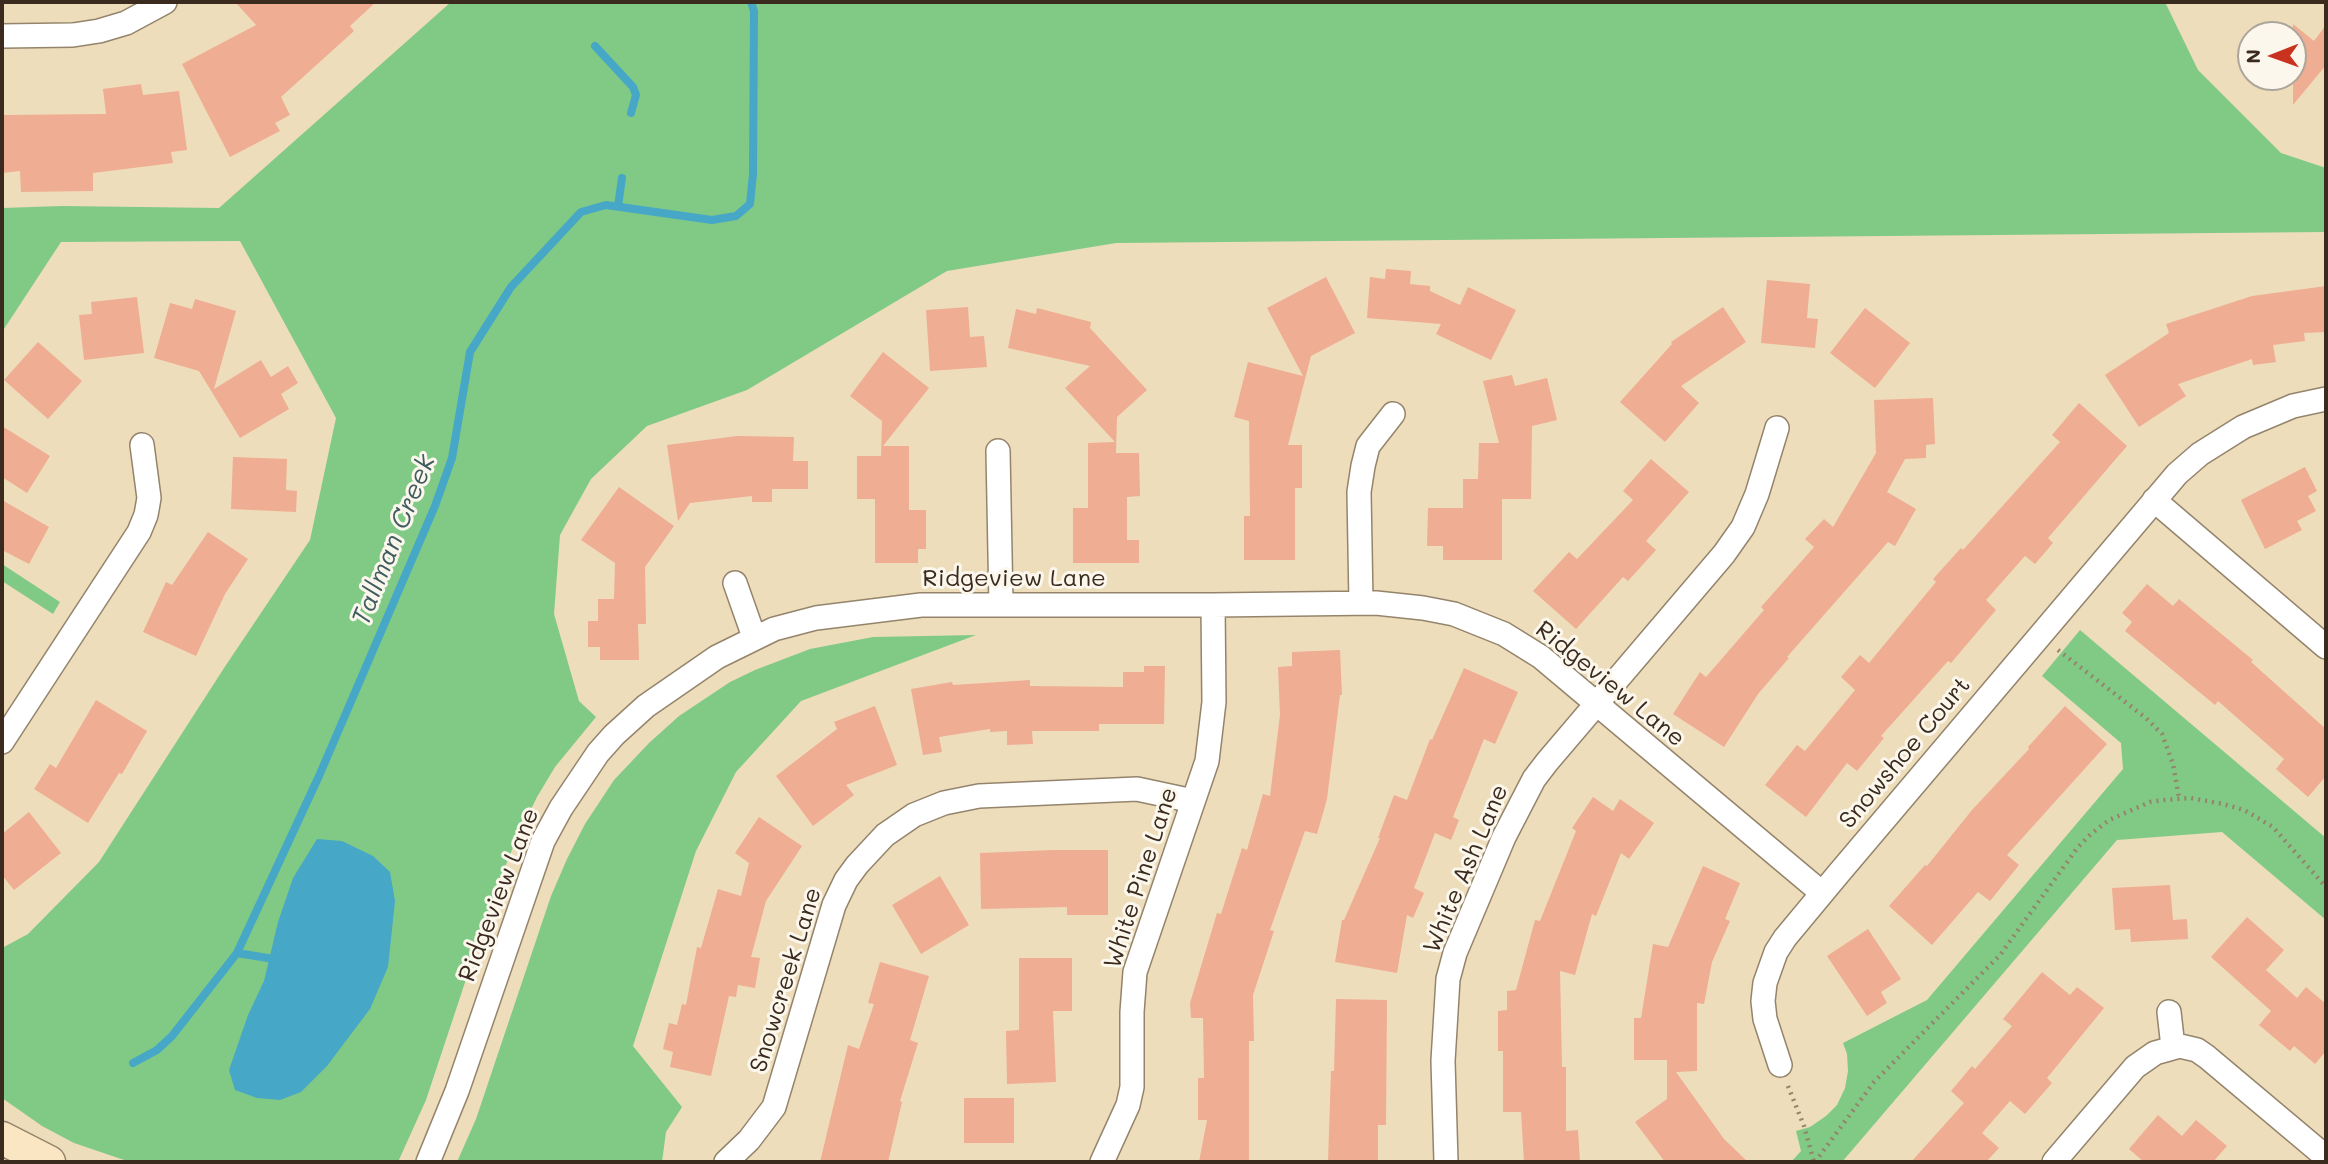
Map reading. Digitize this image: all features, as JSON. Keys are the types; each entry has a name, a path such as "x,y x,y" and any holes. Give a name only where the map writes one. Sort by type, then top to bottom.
{"street":[{"path":"2,36 73,35 99,31 126,23 165,2"},
{"name":"Snowshoe Court","path":"1780,1065 1765,1019 1765,983 1776,953 1822,893 2154,500 2188,464 2227,436 2256,421 2293,406 2326,399"},
{"path":"1361,603 1359,492 1363,466 1368,446 1393,414"},
{"name":"White Ash Lane","path":"1446,1162 1443,1061 1444,1007 1448,979 1455,953 1504,837 1528,789 1547,762 1724,554 1743,527 1757,494 1777,428"},
{"path":"2,742 139,532 149,498 142,445"},
{"path":"998,450 1001,605"},
{"path":"2154,500 2326,647"},
{"path":"735,583 754,637"},
{"name":"Ridgeview Lane","path":"428,1162 457,1091 537,857 561,808 598,753 630,720 700,668 754,637 793,623 865,610 921,605 1213,606 1361,603 1439,611 1487,626 1523,644 1822,893"},
{"name":"White Pine Lane","path":"1102,1162 1128,1105 1132,1087 1135,972 1207,761 1214,702 1213,606"},
{"name":"Snowcreek Lane","path":"726,1162 749,1140 774,1107 834,905 857,865 886,835 914,815 944,803 979,796 1137,789 1193,801"},
{"path":"2169,1012 2173,1047"},
{"path":"2054,1162 2135,1067 2155,1053 2173,1047 2187,1047 2207,1057 2326,1157"},
{"path":"2,1138 48,1162"}],"path":[{"path":"2057,650 2146,718 2162,734 2173,764 2179,798"},
{"path":"1814,1162 1874,1082 2000,955 2078,848 2109,820 2150,803 2179,798 2244,810 2283,835 2326,887"},
{"path":"1780,1065 1804,1126 1814,1162"}],"green space":[{"path":"451,2 2165,2 2198,70 2281,153 2326,168 2326,232 1116,243 947,271 747,390 647,426 591,479 560,535 554,614 579,701 596,717 555,767 516,840 496,889 426,1100 398,1162 130,1162 74,1143 42,1126 2,1098 2,948 28,934 99,862 310,540 336,418 240,241 61,242 2,332 2,208 219,208"},
{"path":"2,564 60,602 53,614 2,581"},
{"path":"2080,630 2326,838 2326,920 2222,832 2117,840 1842,1162 1791,1162 1801,1151 1796,1131 1810,1127 1826,1116 1837,1105 1845,1088 1848,1071 1843,1043 1927,1000 2123,769 2121,743 2042,676"},
{"path":"976,635 801,701 736,772 696,851 633,1046 682,1107 666,1132 662,1162 457,1162 476,1119 551,896 567,859 585,824 614,780 649,743 679,716 730,682 810,649 873,637"}],"water":[{"path":"317,839 342,841 373,856 390,872 395,901 388,967 370,1009 327,1066 301,1092 280,1100 257,1098 235,1090 229,1070 248,1015 264,981 278,922 293,878"}],"building":[{"path":"235,2 376,2 350,26 354,31 281,97 290,115 275,123 280,131 230,157 182,64 256,25"},
{"path":"2326,25 2326,65 2307,88 2307,35 2314,41"},
{"path":"141,84 143,95 179,91 187,150 171,152 173,163 93,173 93,191 21,192 20,171 2,173 2,115 106,114 103,89"},
{"path":"2293,91 2305,91 2293,105"},
{"path":"1386,269 1411,271 1410,284 1430,286 1430,291 1460,305 1468,287 1516,310 1491,360 1436,334 1441,324 1367,318 1370,277 1385,279"},
{"path":"1326,277 1355,333 1311,356 1288,445 1302,445 1302,488 1295,488 1295,560 1244,560 1244,516 1250,516 1249,421 1234,417 1248,362 1303,376 1267,308"},
{"path":"1767,280 1810,284 1807,318 1818,319 1815,348 1761,343"},
{"path":"2326,286 2326,332 2304,333 2305,341 2273,345 2276,362 2253,365 2252,359 2178,384 2186,396 2139,427 2105,375 2169,333 2166,324 2252,296"},
{"path":"137,297 144,353 84,360 79,315 92,314 91,302"},
{"path":"195,299 236,311 214,389 261,360 271,377 288,366 298,383 281,394 289,409 240,438 199,371 154,358 170,303 192,309"},
{"path":"968,307 970,337 984,336 987,367 930,371 926,310"},
{"path":"1723,307 1746,342 1681,386 1699,403 1665,442 1620,402 1671,342"},
{"path":"1037,308 1091,322 1090,328 1147,390 1117,417 1116,453 1139,453 1140,496 1127,497 1127,540 1139,540 1139,563 1073,563 1073,508 1088,508 1088,443 1115,442 1065,388 1090,366 1008,348 1016,309 1036,314"},
{"path":"1865,308 1910,343 1875,388 1830,353"},
{"path":"38,342 82,381 48,419 4,380"},
{"path":"883,352 929,388 883,446 909,446 909,510 926,510 926,549 918,549 918,563 875,563 875,499 857,499 857,456 881,456 882,421 850,396"},
{"path":"1512,375 1515,386 1547,378 1557,420 1532,426 1531,499 1502,499 1502,560 1443,560 1443,546 1427,546 1428,508 1463,508 1463,479 1478,479 1479,443 1499,443 1483,381"},
{"path":"1933,398 1935,444 1926,445 1926,458 1905,459 1887,492 1916,509 1895,546 1888,542 1787,657 1789,658 1758,694 1724,747 1673,714 1700,672 1706,677 1764,610 1761,607 1814,547 1805,539 1824,519 1833,527 1876,453 1874,400"},
{"path":"2079,403 2127,446 2048,538 2053,543 2035,564 2025,556 1986,600 1996,610 1951,663 1948,661 1881,736 1884,738 1857,771 1847,763 1806,817 1765,785 1797,745 1805,751 1855,690 1841,677 1860,655 1869,663 1936,582 1933,579 1961,548 1963,550 2060,442 2052,435"},
{"path":"2,426 50,456 27,493 2,477"},
{"path":"737,436 794,437 793,461 808,461 808,489 772,489 772,502 752,502 752,496 690,503 678,521 667,445"},
{"path":"233,457 287,459 286,490 297,491 296,512 231,509"},
{"path":"1651,459 1689,492 1646,541 1656,550 1628,581 1623,577 1576,629 1533,591 1569,552 1577,559 1633,500 1623,491"},
{"path":"2305,467 2317,491 2308,496 2316,511 2297,521 2302,530 2265,549 2241,500"},
{"path":"619,487 674,526 645,567 646,624 638,624 639,660 600,660 600,647 588,647 588,621 598,621 598,599 614,599 615,563 581,540"},
{"path":"2,500 49,527 29,564 2,550"},
{"path":"208,532 248,559 225,594 196,656 143,632 166,582 172,585"},
{"path":"2147,584 2173,606 2179,599 2253,660 2251,662 2326,729 2326,776 2308,797 2276,769 2284,759 2218,701 2215,705 2125,631 2132,622 2122,613"},
{"path":"1340,650 1342,695 1327,799 1317,834 1305,831 1270,930 1274,931 1253,995 1254,1041 1249,1041 1249,1162 1199,1162 1207,1120 1198,1120 1198,1078 1204,1078 1203,1018 1191,1018 1190,1003 1217,913 1221,914 1242,848 1247,850 1263,794 1270,796 1280,715 1278,667 1292,666 1292,652"},
{"path":"1144,666 1165,666 1164,724 1099,724 1099,731 1032,731 1033,744 1007,745 1007,731 990,732 990,729 939,737 942,752 923,755 911,689 952,682 953,685 1030,680 1030,686 1123,687 1123,672 1144,672"},
{"path":"1464,668 1518,692 1495,744 1484,739 1453,817 1459,820 1451,840 1435,833 1414,888 1424,893 1413,918 1407,915 1397,973 1335,962 1342,920 1380,838 1394,795 1407,800 1430,739 1432,740"},
{"path":"96,700 147,731 122,774 119,773 88,823 34,789 50,764 56,768"},
{"path":"875,706 897,765 846,785 854,795 813,826 776,776 837,729 834,722"},
{"path":"2065,706 2107,744 2007,855 2019,865 1990,901 1978,892 1932,945 1889,906 1925,865 1927,866 1972,810"},
{"path":"1593,797 1613,811 1620,799 1654,823 1629,859 1621,853 1596,916 1592,914 1575,975 1560,971 1562,1067 1566,1067 1566,1131 1578,1130 1580,1162 1524,1162 1521,1112 1503,1112 1503,1051 1498,1051 1498,1011 1507,1010 1507,991 1516,990 1535,920 1540,921 1576,831 1572,828"},
{"path":"29,812 61,853 14,890 2,875 2,834"},
{"path":"759,817 802,846 766,901 751,957 760,958 755,988 738,985 736,997 729,996 711,1076 670,1067 673,1052 663,1049 669,1023 677,1025 682,1004 686,1005 697,947 701,948 718,889 741,896 749,863 735,853"},
{"path":"1108,850 1108,915 1067,915 1067,907 981,909 980,853"},
{"path":"1703,866 1740,883 1725,919 1730,921 1712,962 1704,1004 1697,1003 1697,1071 1676,1072 1724,1139 1748,1162 1665,1162 1635,1122 1667,1099 1667,1060 1634,1060 1634,1018 1641,1018 1653,944 1668,947"},
{"path":"940,876 969,925 921,954 892,905"},
{"path":"2170,885 2173,920 2187,919 2188,939 2131,942 2130,929 2115,930 2112,888"},
{"path":"2247,917 2284,950 2266,970 2297,998 2306,987 2326,1004 2326,1051 2315,1064 2294,1046 2290,1051 2259,1025 2271,1011 2211,957"},
{"path":"1868,929 1901,979 1881,992 1887,1003 1867,1016 1827,956"},
{"path":"1019,958 1072,958 1072,1011 1053,1011 1056,1082 1007,1084 1006,1031 1019,1030"},
{"path":"880,962 929,976 910,1040 918,1043 900,1101 902,1102 888,1162 820,1162 848,1045 859,1049 874,1004 868,1003"},
{"path":"2042,972 2070,995 2077,987 2104,1008 2047,1078 2052,1083 2025,1114 2010,1101 1982,1133 1999,1148 1986,1162 1911,1162 1964,1103 1951,1091 1972,1066 1975,1069 2012,1026 2003,1019"},
{"path":"1336,999 1387,1000 1386,1125 1378,1125 1378,1162 1328,1162"},
{"path":"964,1098 1014,1098 1014,1143 964,1143"},
{"path":"2158,1115 2182,1136 2196,1120 2227,1146 2213,1162 2144,1162 2129,1149"}],"waterway":[{"name":"Tallman Creek","path":"133,1063 157,1050 172,1036 237,953 319,776 435,506 452,458 470,352 511,287 581,212 606,205 712,220 736,216 750,204 753,174 754,11 751,2"},
{"path":"595,46 633,87 636,95 631,113"},
{"path":"618,206 622,178"},
{"path":"237,953 280,960"}]}
